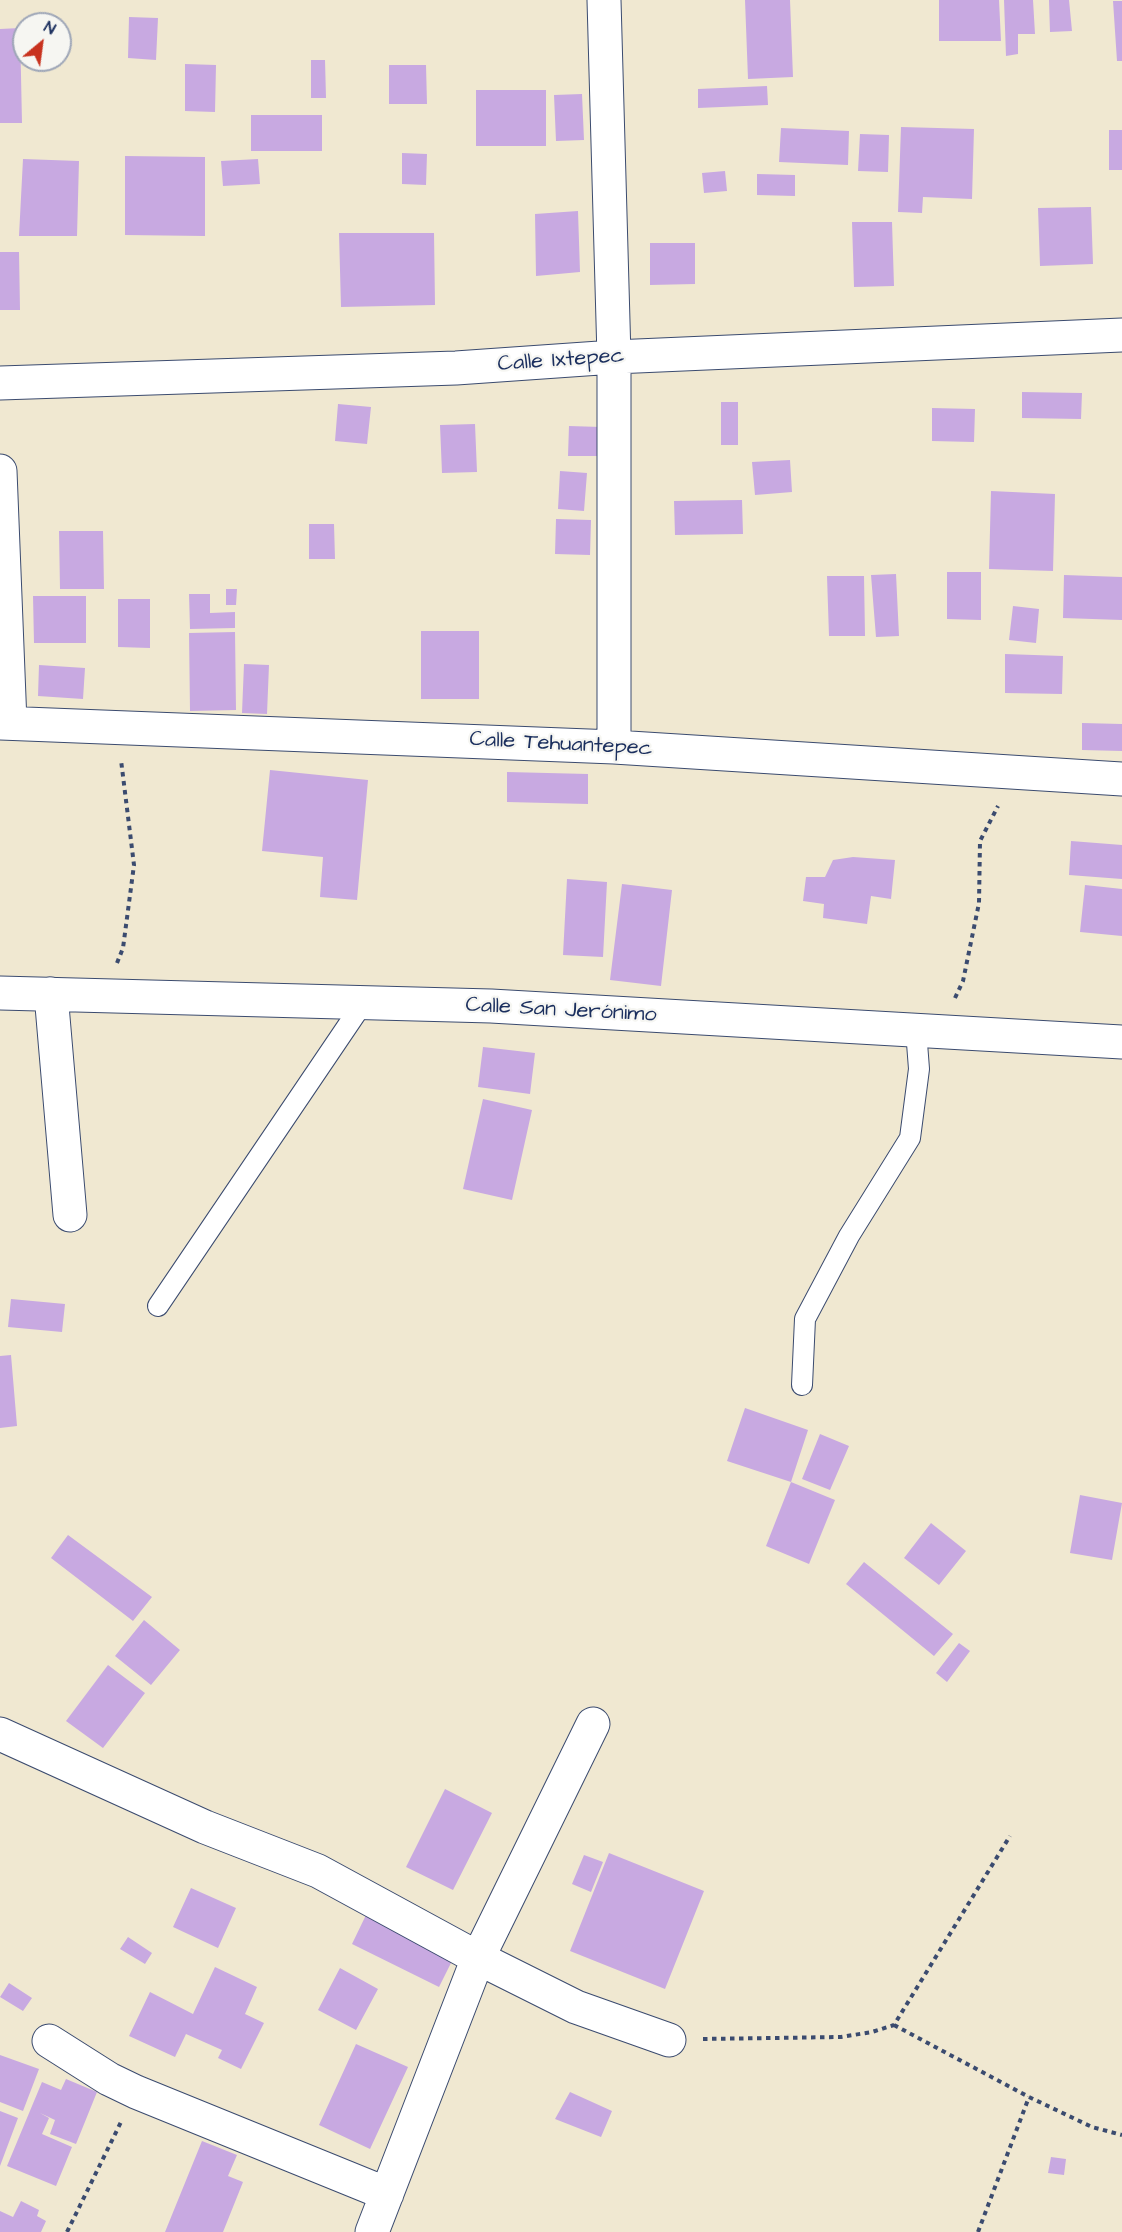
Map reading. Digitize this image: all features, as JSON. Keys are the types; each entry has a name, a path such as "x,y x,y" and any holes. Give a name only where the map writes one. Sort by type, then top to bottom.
{"street":[{"path":"604,0 614,357 614,747"},
{"name":"Calle Ixtepec","path":"0,383 456,368 614,357 1122,335"},
{"path":"0,471 5,723"},
{"name":"Calle Tehuantepec","path":"5,723 614,747 1122,779"},
{"name":"Calle San Jerónimo","path":"0,993 491,1006 1122,1042"},
{"path":"51,994 70,1215"},
{"path":"372,2232 478,1958 593,1724"},
{"path":"0,1734 205,1827 318,1871 478,1958 576,2007 669,2040"},
{"path":"49,2041 109,2079 136,2092 387,2194"}],"lane":[{"path":"158,1306 363,1003"},
{"path":"802,1385 805,1319 849,1236 910,1138 919,1069 927,1031"}],"path":[{"path":"105,996 123,948 134,865 122,767 113,727"},
{"path":"927,1031 963,981 979,903 981,841 1014,773"},
{"path":"669,2040 841,2037 872,2032 894,2025 1010,1836"},
{"path":"894,2025 1029,2097 1092,2127 1122,2135"},
{"path":"67,2232 136,2092"},
{"path":"978,2232 1029,2097"}],"building":[{"path":"745,0 790,0 793,77 748,79"},
{"path":"939,0 999,0 1001,41 939,41"},
{"path":"1004,0 1033,0 1035,34 1018,34 1018,54 1006,56"},
{"path":"1049,0 1069,0 1072,31 1050,32"},
{"path":"1113,1 1122,1 1122,61 1117,61"},
{"path":"129,17 158,18 156,60 128,58"},
{"path":"12,28 12,72 21,72 22,123 0,123 0,29"},
{"path":"311,60 325,60 326,98 311,98"},
{"path":"185,64 216,65 215,112 185,111"},
{"path":"389,65 426,65 427,104 389,104"},
{"path":"767,86 768,105 698,108 698,89"},
{"path":"476,90 546,90 546,146 476,146"},
{"path":"582,94 584,140 556,141 554,95"},
{"path":"251,115 322,115 322,151 251,151"},
{"path":"901,127 974,129 972,199 923,197 922,213 898,212"},
{"path":"781,128 849,131 848,165 779,162"},
{"path":"1109,130 1122,130 1122,170 1109,170"},
{"path":"860,134 889,135 888,172 858,171"},
{"path":"402,153 427,154 426,185 402,184"},
{"path":"125,156 205,157 205,236 125,235"},
{"path":"23,159 79,161 77,236 19,236"},
{"path":"258,159 260,184 223,186 221,161"},
{"path":"725,171 727,191 704,193 702,173"},
{"path":"757,174 795,175 795,196 757,195"},
{"path":"1091,207 1093,264 1040,266 1038,208"},
{"path":"578,211 580,272 536,276 535,214"},
{"path":"852,222 892,222 894,286 854,287"},
{"path":"339,233 434,233 435,305 341,307"},
{"path":"650,243 695,243 695,284 650,285"},
{"path":"0,252 19,252 20,310 0,310"},
{"path":"1022,392 1082,393 1081,419 1022,418"},
{"path":"721,402 738,402 738,445 721,445"},
{"path":"338,404 371,407 367,444 335,441"},
{"path":"932,408 975,409 974,442 932,441"},
{"path":"475,424 477,472 442,473 440,425"},
{"path":"569,426 601,427 600,456 568,456"},
{"path":"790,460 792,492 755,495 752,462"},
{"path":"560,471 587,473 584,511 558,509"},
{"path":"991,491 1055,494 1053,571 989,569"},
{"path":"742,500 743,534 675,535 674,501"},
{"path":"556,519 591,520 590,555 555,554"},
{"path":"309,524 334,524 335,559 309,559"},
{"path":"59,531 103,531 104,589 60,589"},
{"path":"947,572 981,572 981,620 947,619"},
{"path":"896,574 899,636 876,637 871,575"},
{"path":"1064,575 1122,577 1122,620 1063,618"},
{"path":"827,576 864,576 865,636 829,636"},
{"path":"226,589 237,589 236,605 226,605"},
{"path":"189,594 210,594 210,613 235,612 235,628 190,629"},
{"path":"33,596 86,596 86,643 34,643"},
{"path":"118,599 150,599 150,648 118,647"},
{"path":"1013,606 1039,609 1036,643 1009,640"},
{"path":"421,631 479,631 479,699 421,699"},
{"path":"235,632 236,710 190,711 189,633"},
{"path":"1005,654 1063,656 1062,694 1005,693"},
{"path":"244,664 269,665 267,714 242,713"},
{"path":"39,665 85,668 83,699 38,696"},
{"path":"1082,723 1122,724 1122,751 1082,750"},
{"path":"270,770 368,780 357,900 320,897 323,857 262,851"},
{"path":"507,772 588,774 588,804 507,802"},
{"path":"1071,841 1122,845 1122,879 1069,875"},
{"path":"853,857 895,860 891,899 871,896 867,924 823,918 824,904 803,901 806,877 825,877 833,860"},
{"path":"567,879 607,882 603,957 563,955"},
{"path":"622,884 672,890 661,986 610,980"},
{"path":"1085,885 1122,889 1122,936 1080,932"},
{"path":"483,1047 535,1053 530,1094 478,1087"},
{"path":"483,1099 532,1110 512,1200 463,1189"},
{"path":"11,1299 65,1304 62,1332 8,1327"},
{"path":"11,1355 17,1426 0,1428 0,1356"},
{"path":"745,1408 808,1430 791,1482 727,1461"},
{"path":"820,1434 849,1446 830,1490 802,1479"},
{"path":"791,1482 835,1500 809,1564 766,1546"},
{"path":"1080,1495 1122,1503 1112,1560 1070,1553"},
{"path":"931,1523 966,1551 939,1585 904,1558"},
{"path":"68,1535 152,1597 133,1621 51,1558"},
{"path":"864,1562 953,1634 934,1656 846,1584"},
{"path":"144,1620 180,1650 151,1685 115,1656"},
{"path":"959,1643 970,1651 947,1682 936,1673"},
{"path":"108,1665 145,1693 103,1748 66,1721"},
{"path":"445,1789 492,1813 453,1890 406,1867"},
{"path":"609,1853 704,1891 665,1989 570,1951"},
{"path":"584,1855 603,1862 591,1892 572,1884"},
{"path":"191,1888 236,1908 218,1948 173,1927"},
{"path":"366,1915 453,1959 439,1987 352,1944"},
{"path":"128,1937 152,1953 145,1964 120,1949"},
{"path":"215,1967 257,1987 245,2014 264,2023 241,2069 218,2058 222,2050 186,2034 175,2057 129,2036 150,1992 193,2014"},
{"path":"340,1968 378,1989 356,2030 318,2010"},
{"path":"9,1983 32,1998 23,2011 0,1997"},
{"path":"356,2044 408,2067 370,2149 319,2125"},
{"path":"0,2055 39,2069 23,2111 0,2102"},
{"path":"66,2079 97,2092 76,2144 50,2134 55,2120 40,2113 49,2118 42,2134 72,2147 56,2186 7,2166 42,2082 61,2090"},
{"path":"570,2092 612,2111 601,2137 555,2119"},
{"path":"0,2111 18,2118 0,2166"},
{"path":"202,2141 237,2155 228,2176 243,2182 223,2232 165,2232"},
{"path":"1051,2157 1066,2159 1064,2175 1048,2173"},
{"path":"21,2201 39,2210 37,2216 46,2221 41,2232 0,2232 0,2211 13,2217"}]}
